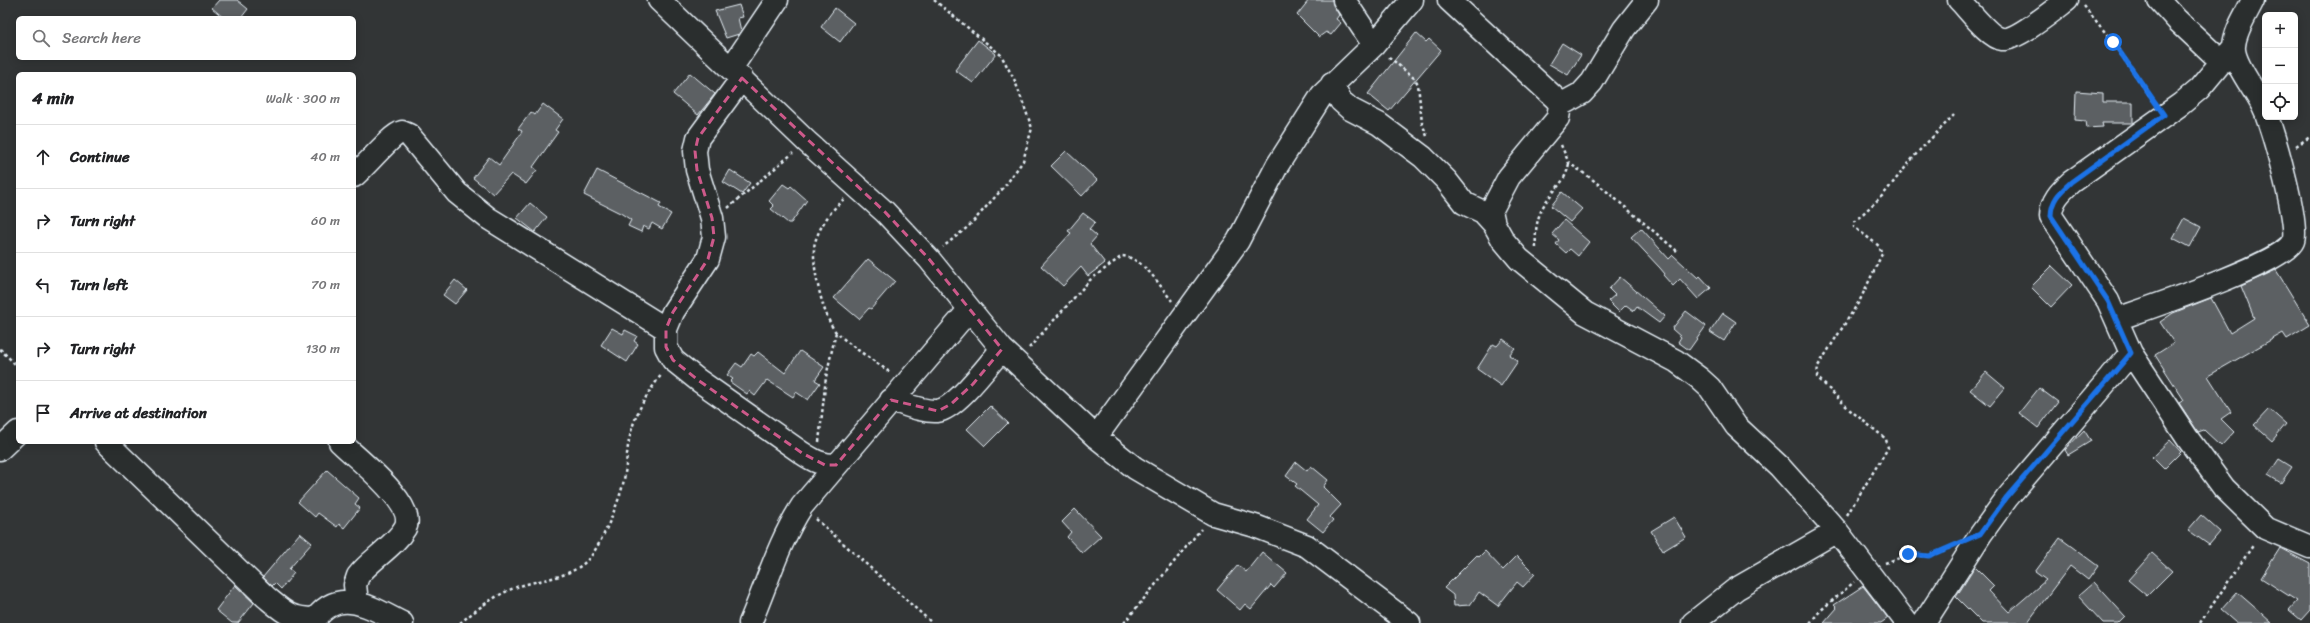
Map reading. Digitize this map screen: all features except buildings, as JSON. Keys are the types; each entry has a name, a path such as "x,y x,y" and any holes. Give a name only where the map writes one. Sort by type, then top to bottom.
{"street":[{"path":"660,0 806,141 885,212 929,258 969,310 1002,349 1096,437 1134,468 1213,514 1255,526 1307,546 1409,623"},
{"path":"777,0 737,73 698,138 695,151 698,170 712,218 714,238 708,259 673,312 666,329 666,347 673,360 826,464"},
{"path":"1344,0 1374,45"},
{"path":"1096,437 1238,241 1293,139 1332,84 1374,45 1412,0"},
{"path":"1449,0 1556,99 1560,106 1558,118 1509,177 1498,196 1491,211 1494,224"},
{"path":"1560,106 1582,93 1592,82 1624,29 1647,0"},
{"path":"1960,0 1991,34 2002,39 2013,37 2068,0"},
{"path":"2159,0 2177,20 2238,62 2262,106"},
{"path":"2253,0 2228,55 2199,89 2071,182 2058,195 2051,207 2051,216 2092,276 2117,319 2131,353 2188,439 2224,488 2265,528 2310,547"},
{"path":"1332,84 1341,101 1350,109 1379,124 1423,157 1446,180 1464,203 1483,212 1494,224 1503,240 1533,270 1585,313 1676,361 1710,388 1736,426 1779,466 1837,531 1907,623"},
{"path":"2117,319 2196,291 2270,259 2286,250 2294,241 2294,227 2281,156 2268,120"},
{"path":"356,174 384,148 395,134 402,132 408,135 458,193 488,218 666,329"},
{"path":"750,623 774,560 789,526 826,464 898,393 969,310"},
{"path":"898,393 924,410 938,411 951,404 973,384 1002,349"},
{"path":"1924,623 1980,534 2006,498 2131,353"},
{"path":"0,449 16,434"},
{"path":"108,444 266,597 283,611 299,619 314,621 328,609 342,602 357,602 402,623"},
{"path":"342,444 390,490 404,507 407,519 406,527 399,536 358,576 355,585 357,602"},
{"path":"1693,623 1736,589 1837,531"}],"path":[{"path":"929,258 969,226 1005,186 1023,161 1032,128 1015,81 1001,55 934,0"},
{"path":"2079,0 2113,42 2164,115"},
{"path":"1374,45 1415,79 1418,84 1422,123 1431,140"},
{"path":"1837,531 1888,448 1886,439 1830,392 1817,377 1818,366 1860,300 1882,254 1879,246 1854,227 1854,222 1882,195 1954,115"},
{"path":"712,218 736,202 806,141"},
{"path":"1560,143 1569,163 1592,179 1676,251"},
{"path":"1533,270 1538,219 1543,206 1567,175 1569,163"},
{"path":"859,188 842,200 826,218 815,243 817,284 823,305 836,332 898,393"},
{"path":"1018,365 1034,340 1090,280 1122,256 1129,256 1148,271 1184,315"},
{"path":"826,464 826,377 836,332"},
{"path":"0,349 16,365"},
{"path":"460,623 492,600 512,588 562,575 579,567 591,555 623,484 630,435 643,402 673,360"},
{"path":"802,506 932,623"},
{"path":"1124,623 1213,514"},
{"path":"2200,623 2265,528"},
{"path":"1810,623 1820,611 1866,570 1902,556 1929,556 1952,546"}],"highlighted area":[{"path":"742,78 885,212 929,259 1002,349 973,384 951,404 938,411 891,400 836,465 825,465 802,453 698,380 673,360 666,347 666,329 673,312 708,259 714,237 712,218 697,170 695,151 698,138"}],"route":[{"path":"1908,554 1929,556 1980,534 2006,498 2131,353 2108,301 2092,276 2068,244 2051,216 2051,207 2058,195 2071,182 2164,115 2113,42"}]}
